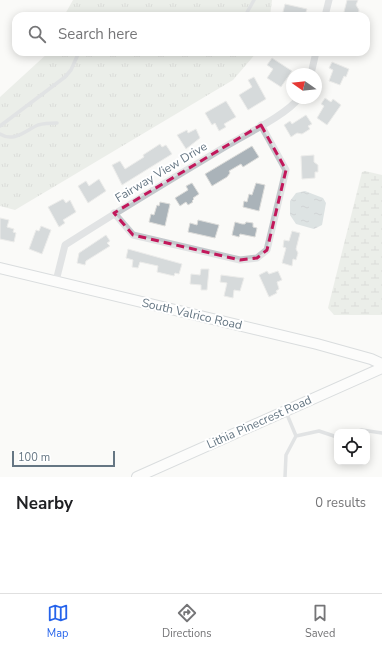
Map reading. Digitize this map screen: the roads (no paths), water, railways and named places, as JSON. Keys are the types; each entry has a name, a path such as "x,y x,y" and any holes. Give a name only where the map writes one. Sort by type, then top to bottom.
{"street":[{"path":"326,12 329,0"},
{"path":"312,68 315,56"},
{"name":"Fairway View Drive","path":"56,282 65,245 114,213 294,104"},
{"path":"114,213 133,235 240,260 257,258 267,250 286,170 261,125"},
{"name":"South Valrico Road","path":"0,268 317,344 371,359 382,364"},
{"path":"317,344 342,346 382,355"},
{"name":"Lithia Pinecrest Road","path":"137,477 382,368"}],"lane":[{"path":"247,12 254,0"},
{"path":"0,126 65,77 71,70 78,56"},
{"path":"1,136 18,136 46,123 57,123"},
{"path":"285,411 296,436"},
{"path":"296,436 320,431 334,436"},
{"path":"370,431 382,433"},
{"path":"285,477 286,455 296,436"}],"water":[{"path":"305,191 323,198 326,203 322,225 314,229 296,224 290,215 290,201 296,193"}]}
